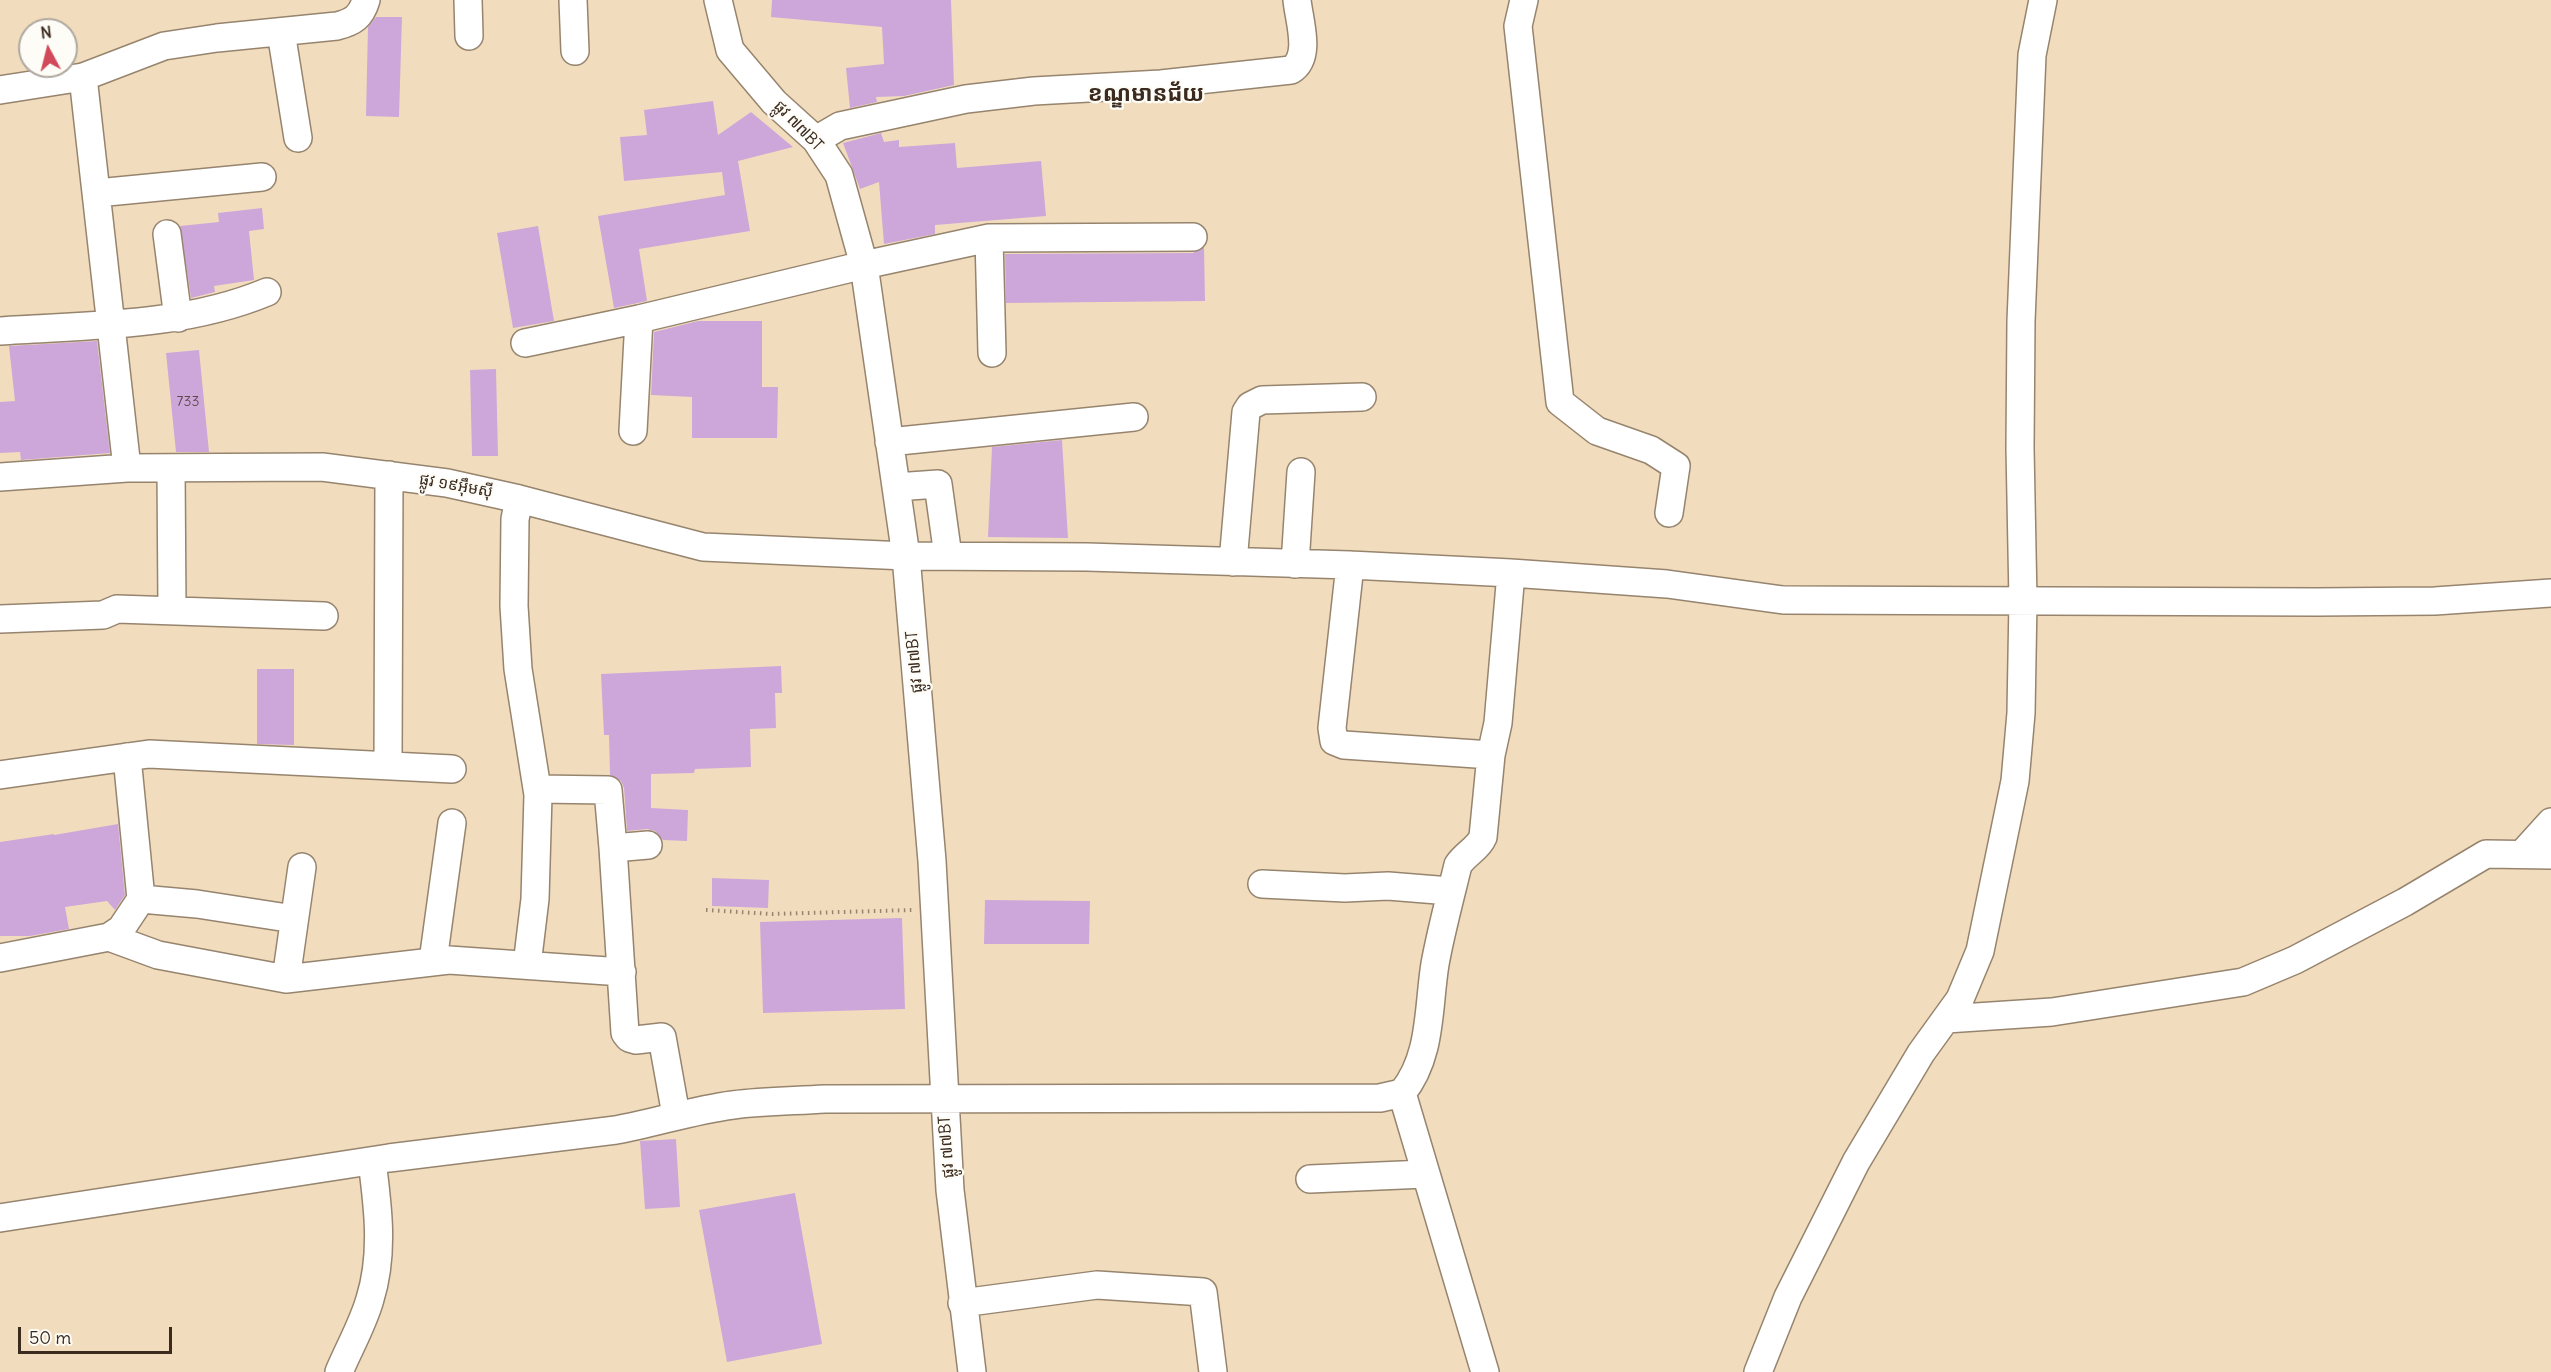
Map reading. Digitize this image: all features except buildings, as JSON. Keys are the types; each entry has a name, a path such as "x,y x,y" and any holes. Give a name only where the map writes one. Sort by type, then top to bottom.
{"street":[{"path":"0,90 83,77 164,46 353,22 362,11 366,0"},
{"path":"468,0 469,36"},
{"path":"573,0 575,51"},
{"name":"ផ្លូវ ៧៧BT","path":"718,0 730,50 774,102 816,140 839,175 864,265 906,556 932,861 943,1098 966,1371"},
{"path":"816,140 840,126 966,99 1034,91 1161,84 1291,70 1299,63 1303,52 1297,0"},
{"path":"1524,0 1518,26 1560,402 1597,431 1651,450 1676,466 1669,513"},
{"path":"1758,1372 1788,1297 1856,1162 1921,1053 1960,999 1980,951 2015,781 2021,713 2023,601 2020,448 2023,240 2032,55 2043,0"},
{"path":"281,32 298,138"},
{"path":"83,77 127,468"},
{"path":"97,193 261,177"},
{"path":"167,234 178,318"},
{"path":"525,343 639,319 988,238 1193,237"},
{"path":"988,238 992,352"},
{"path":"0,332 178,318 234,306 267,292"},
{"path":"633,431 639,319"},
{"path":"1233,562 1246,412 1250,406 1262,400 1362,397"},
{"path":"889,442 1134,417"},
{"name":"ផ្លូវ ១៩អ៊ឹមស៊ី","path":"0,477 127,468 322,467 447,483 519,499 703,547 906,556 1087,557 1350,565 1667,584 1783,600 2435,601 2551,593"},
{"path":"171,468 172,609"},
{"path":"1295,564 1301,472"},
{"path":"388,764 389,476"},
{"path":"896,487 938,484 948,556"},
{"path":"519,499 515,519 514,606 518,669 538,789 535,899 527,965"},
{"path":"1350,565 1332,728 1334,741 1344,745 1491,755"},
{"path":"0,1218 372,1161 616,1130 651,1124 676,1115 732,1105 825,1099 1368,1098 1402,1093 1419,1067 1431,1012 1435,967 1450,891 1458,865 1464,856 1479,846 1483,837 1491,755 1498,723 1511,573"},
{"path":"0,619 103,615 117,609 172,609 324,616"},
{"path":"0,775 149,754 388,764 452,769"},
{"path":"0,958 109,937 121,929 141,899 127,757"},
{"path":"538,789 608,790 625,1033 629,1038 636,1040 662,1037 676,1115"},
{"path":"2522,855 2551,822"},
{"path":"433,961 452,823"},
{"path":"613,848 648,845"},
{"path":"1946,1019 2052,1012 2243,982 2295,960 2405,902 2486,854 2551,855"},
{"path":"286,979 302,867"},
{"path":"1262,884 1345,888 1388,886 1450,891"},
{"path":"141,899 197,904 294,919"},
{"path":"109,937 158,955 286,979 449,960 622,972"},
{"path":"1402,1093 1485,1372"},
{"path":"339,1372 370,1300 377,1268 380,1244 372,1161"},
{"path":"1310,1179 1425,1174"},
{"path":"962,1303 1097,1285 1203,1292 1213,1372"}],"path":[{"path":"706,910 772,914 934,910"}],"district":[{"name":"ខណ្ឌមានជ័យ","path":"1146,95"}]}
